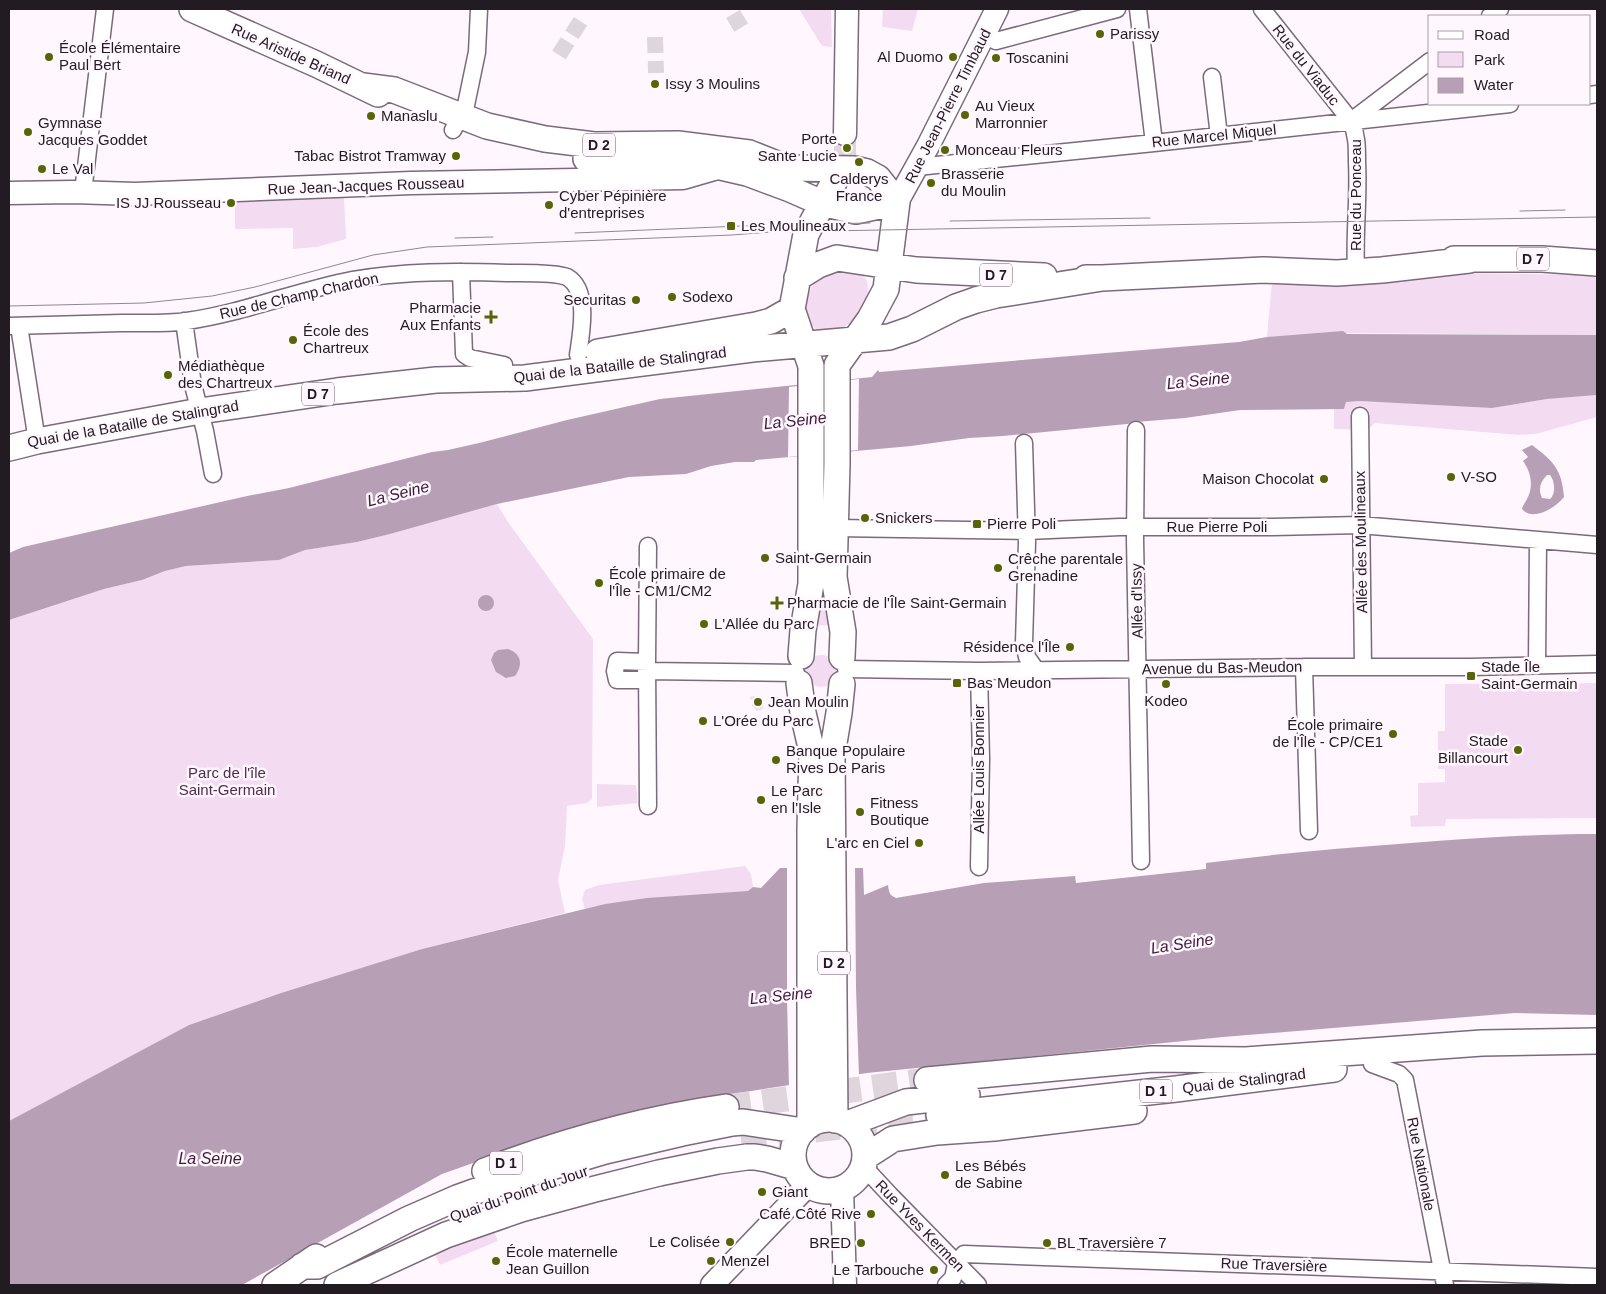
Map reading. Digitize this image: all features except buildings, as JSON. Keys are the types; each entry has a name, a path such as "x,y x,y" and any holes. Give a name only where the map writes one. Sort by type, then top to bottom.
{"main road":[{"name":"Rue Aristide Briand","path":"192,9 363,86 433,122 457,123 486,126 545,139 594,145 678,144 749,153 787,168 843,166 867,172 878,178 897,202 856,212 822,204 790,189 748,174 721,168 602,161 558,156 478,142 457,123"},
{"path":"807,355 792,309 797,278 806,234 843,166"},
{"path":"843,670 835,650 826,646 816,646 808,650 799,671 805,690 820,696 836,691 843,670 843,632 834,577 838,364 853,340 870,319 886,289 897,202"},
{"name":"D 7","path":"890,266 938,271 1102,278 1263,270 1335,256 1356,263 1381,254 1469,260 1542,259 1597,263"},
{"path":"797,278 818,265 837,258 890,266"},
{"path":"853,340 898,335 956,307 996,295 1102,278"},
{"name":"Quai de la Bataille de Stalingrad","path":"436,380 504,364 578,355 756,325 771,321 792,309"},
{"name":"Quai de la Bataille de Stalingrad","path":"9,448 36,441 200,411 338,391 436,380 525,378 752,349 807,355 853,340"},
{"name":"D 2","path":"807,355 811,584 803,630 799,671 803,713 812,752 821,841 835,1084 841,1122"},
{"name":"D 2","path":"806,1128 810,1088 821,841 839,713 843,670"},
{"name":"Quai de Stalingrad","path":"934,1106 1152,1059 1246,1060 1482,1043 1597,1041"},
{"name":"Quai de Stalingrad","path":"934,1106 1176,1089 1372,1064 1457,1045"},
{"name":"D 1","path":"841,1122 906,1102 934,1106"},
{"name":"D 1","path":"864,1162 934,1106"},
{"name":"D 1","path":"306,1276 338,1243 404,1206 452,1184 517,1159 599,1132 679,1114 739,1131 806,1128"},
{"path":"337,1285 446,1235 521,1209 659,1173 718,1161 739,1131 755,1156 767,1159 802,1176 819,1189 830,1191 842,1188 851,1183 858,1175 864,1162 864,1148 861,1138 855,1130 841,1122 826,1119 806,1128 797,1138 793,1158 802,1176"},
{"name":"Quai du Point du Jour","path":"274,1285 306,1276 469,1209 525,1189 607,1165 683,1147 739,1131"}],"street":[{"path":"83,192 105,9"},
{"path":"457,123 466,106 477,52 479,9"},
{"path":"845,134 847,9"},
{"name":"Rue Jean-Pierre Timbaud","path":"897,202 917,167 997,9"},
{"path":"984,35 996,41 1117,9"},
{"path":"1138,9 1154,143"},
{"name":"Rue du Viaduc","path":"1262,9 1350,121"},
{"path":"1350,121 1428,62"},
{"path":"1212,77 1219,136"},
{"path":"1388,92 1388,105 1396,116"},
{"name":"Rue Marcel Miquel","path":"917,167 1500,105"},
{"name":"Rue du Ponceau","path":"1350,121 1356,132 1359,188 1356,263"},
{"name":"Rue Jean-Jacques Rousseau","path":"9,193 83,192 135,194 419,183 683,178 721,168"},
{"name":"Rue de Champ Chardon","path":"14,326 184,321 232,312 321,287 414,272 520,273 558,275 567,278 577,286 581,298 582,323 578,355"},
{"path":"461,272 464,354 470,358 504,364"},
{"path":"184,321 193,385 213,474"},
{"path":"14,326 36,441"},
{"name":"Allée des Moulineaux","path":"1360,416 1362,667"},
{"name":"Allée d'Issy","path":"1136,430 1141,862"},
{"path":"1024,443 1027,531 1024,643 1027,657 1036,670"},
{"name":"Rue Pierre Poli","path":"835,528 1027,531 1136,527 1273,528 1360,525 1597,545"},
{"path":"1537,665 1538,541"},
{"path":"648,546 646,671 648,806"},
{"path":"1001,671 1017,655 1024,643"},
{"name":"Avenue du Bas-Meudon","path":"843,670 1001,671 1597,664"},
{"path":"1304,667 1309,832"},
{"path":"646,671 799,671"},
{"name":"Allée Louis Bonnier","path":"978,671 981,759 979,867"},
{"name":"Rue Nationale","path":"1372,1064 1399,1074 1405,1080 1443,1278"},
{"name":"Rue Yves Kermen","path":"864,1162 956,1264 978,1285"},
{"path":"712,1285 802,1176"},
{"path":"842,1188 845,1285"},
{"name":"Rue Traversière","path":"956,1264 964,1254 1425,1271 1443,1278 1482,1272 1597,1277"},
{"path":"946,1285 953,1278 956,1264"},
{"path":"1414,1285 1425,1271"},
{"path":"1482,1272 1493,1285"}],"green space":[{"path":"799,9 831,9 832,47 822,46"},
{"path":"883,9 918,9 912,31 882,27"},
{"path":"344,197 346,239 317,247 293,249 293,228 235,229 235,200"},
{"path":"840,269 857,273 866,279 868,291 865,304 859,315 847,325 831,331 820,331 810,324 807,317 806,302 808,294 816,281 822,276"},
{"path":"1452,273 1597,275 1597,335 1344,333 1267,337 1272,281"},
{"path":"1597,395 1597,417 1536,434 1519,435 1375,423 1367,430 1334,429 1334,409 1344,409 1346,402 1404,402 1492,408 1547,399"},
{"path":"820,477 825,477 824,602 830,625 813,626"},
{"name":"Parc de l'île Saint-Germain","path":"497,504 593,639 592,799 587,803 567,806 565,846 558,880 565,913 422,949 281,993 189,1025 9,1121 9,620 104,589 142,580 165,571 186,566 279,560 305,550 357,542"},
{"path":"821,655 832,660 837,671 832,682 821,687 810,682 805,671 810,660"},
{"name":"Stade Billancourt","path":"1597,683 1597,818 1446,819 1445,826 1411,827 1410,816 1418,815 1418,783 1445,782 1445,769 1438,769 1438,731 1445,731 1445,684"},
{"path":"754,696 764,707 760,711 757,711 752,706 752,700 749,697"},
{"path":"597,784 636,785 638,803 597,807"},
{"path":"745,866 751,874 753,887 748,891 605,904 585,909 582,899 585,890 599,885"},
{"path":"493,1229 498,1241 440,1265 435,1254"}],"water":[{"name":"La Seine","path":"1343,331 1347,334 1597,335 1597,395 1547,399 1492,408 1360,401 1346,402 1344,409 1240,410 1127,424 969,438 911,446 756,460 754,462 735,462 711,466 686,474 629,477 497,504 357,542 305,550 279,560 186,566 165,571 142,580 104,589 9,620 9,553 23,547 289,488 432,452 479,443 567,420 660,399 872,377 878,370 879,372 1239,342 1267,337"},
{"path":"1532,445 1546,456 1559,472 1563,487 1564,497 1550,509 1538,514 1527,513 1522,509 1529,494 1531,484 1530,474 1523,461 1528,457 1522,450","holes":["1547,475 1550,475 1554,484 1552,497 1550,499 1542,498 1540,492 1541,483"]},
{"path":"483,595 489,595 494,600 492,609 483,611 478,606 478,600"},
{"path":"508,649 516,654 520,664 515,676 506,678 496,672 491,660 494,653 498,650"},
{"name":"La Seine","path":"1597,834 1597,1015 1515,1013 1223,1037 867,1073 681,1102 586,1123 442,1174 242,1285 9,1285 9,1121 189,1025 281,993 422,949 605,904 647,898 748,891 753,887 761,888 780,868 863,868 864,895 888,885 890,893 896,898 984,883 1075,876 1076,883 1206,869 1206,863 1334,849 1481,838"}],"pier":[{"path":"859,379 858,450 788,457 789,387"},
{"path":"855,865 859,1077 789,1088 787,866"}],"tunnel":[{"path":"733,14 742,29"},
{"path":"559,55 582,19"},
{"path":"655,37 656,73"},
{"path":"845,134 845,162"},
{"path":"726,1107 927,1080"},
{"path":"741,1139 939,1115"}],"tram line":[{"path":"1520,211 1565,210"},
{"path":"9,306 144,303 212,296 255,287 373,255 427,247 771,232 1597,217"},
{"path":"950,221 1150,218"},
{"path":"817,224 870,223"},
{"path":"575,233 765,225"},
{"path":"455,238 493,237"}],"place":[{"name":"Parissy","path":"1100,34"},
{"name":"École Élémentaire Paul Bert","path":"49,57"},
{"name":"Al Duomo","path":"953,57"},
{"name":"Toscanini","path":"996,58"},
{"name":"Issy 3 Moulins","path":"655,84"},
{"name":"Au Vieux Marronnier","path":"965,115"},
{"name":"Manaslu","path":"371,116"},
{"name":"Gymnase Jacques Goddet","path":"28,132"},
{"name":"Porte Sante Lucie","path":"847,148"},
{"name":"Monceau Fleurs","path":"945,150"},
{"name":"Tabac Bistrot Tramway","path":"456,156"},
{"name":"Calderys France","path":"859,162"},
{"name":"Le Val","path":"42,169"},
{"name":"Brasserie du Moulin","path":"931,183"},
{"name":"IS JJ Rousseau","path":"231,203"},
{"name":"Cyber Pépinière d'entreprises","path":"549,205"},
{"name":"Les Moulineaux","path":"731,226"},
{"name":"Sodexo","path":"672,297"},
{"name":"Securitas","path":"636,300"},
{"name":"Pharmacie Aux Enfants","path":"491,317"},
{"name":"École des Chartreux","path":"293,340"},
{"name":"Médiathèque des Chartreux","path":"168,375"},
{"name":"V-SO","path":"1451,477"},
{"name":"Maison Chocolat","path":"1324,479"},
{"name":"Snickers","path":"865,518"},
{"name":"Pierre Poli","path":"977,524"},
{"name":"Saint-Germain","path":"765,558"},
{"name":"Crêche parentale Grenadine","path":"998,568"},
{"name":"École primaire de l'Île - CM1/CM2","path":"599,583"},
{"name":"Pharmacie de l'Île Saint-Germain","path":"777,603"},
{"name":"L'Allée du Parc","path":"704,624"},
{"name":"Résidence l'Île","path":"1070,647"},
{"name":"Stade Île Saint-Germain","path":"1471,676"},
{"name":"Bas Meudon","path":"957,683"},
{"name":"Kodeo","path":"1166,684"},
{"name":"Jean Moulin","path":"758,702"},
{"name":"L'Orée du Parc","path":"703,721"},
{"name":"École primaire de l'Île - CP/CE1","path":"1393,734"},
{"name":"Stade Billancourt","path":"1518,750"},
{"name":"Banque Populaire Rives De Paris","path":"776,760"},
{"name":"Le Parc en l'Isle","path":"761,800"},
{"name":"Fitness Boutique","path":"860,812"},
{"name":"L'arc en Ciel","path":"919,843"},
{"name":"Les Bébés de Sabine","path":"945,1175"},
{"name":"Giant","path":"762,1192"},
{"name":"Café Côté Rive","path":"871,1214"},
{"name":"Le Colisée","path":"730,1242"},
{"name":"BRED","path":"861,1243"},
{"name":"BL Traversière 7","path":"1047,1243"},
{"name":"École maternelle Jean Guillon","path":"496,1261"},
{"name":"Menzel","path":"711,1261"},
{"name":"Le Tarbouche","path":"934,1270"}]}
